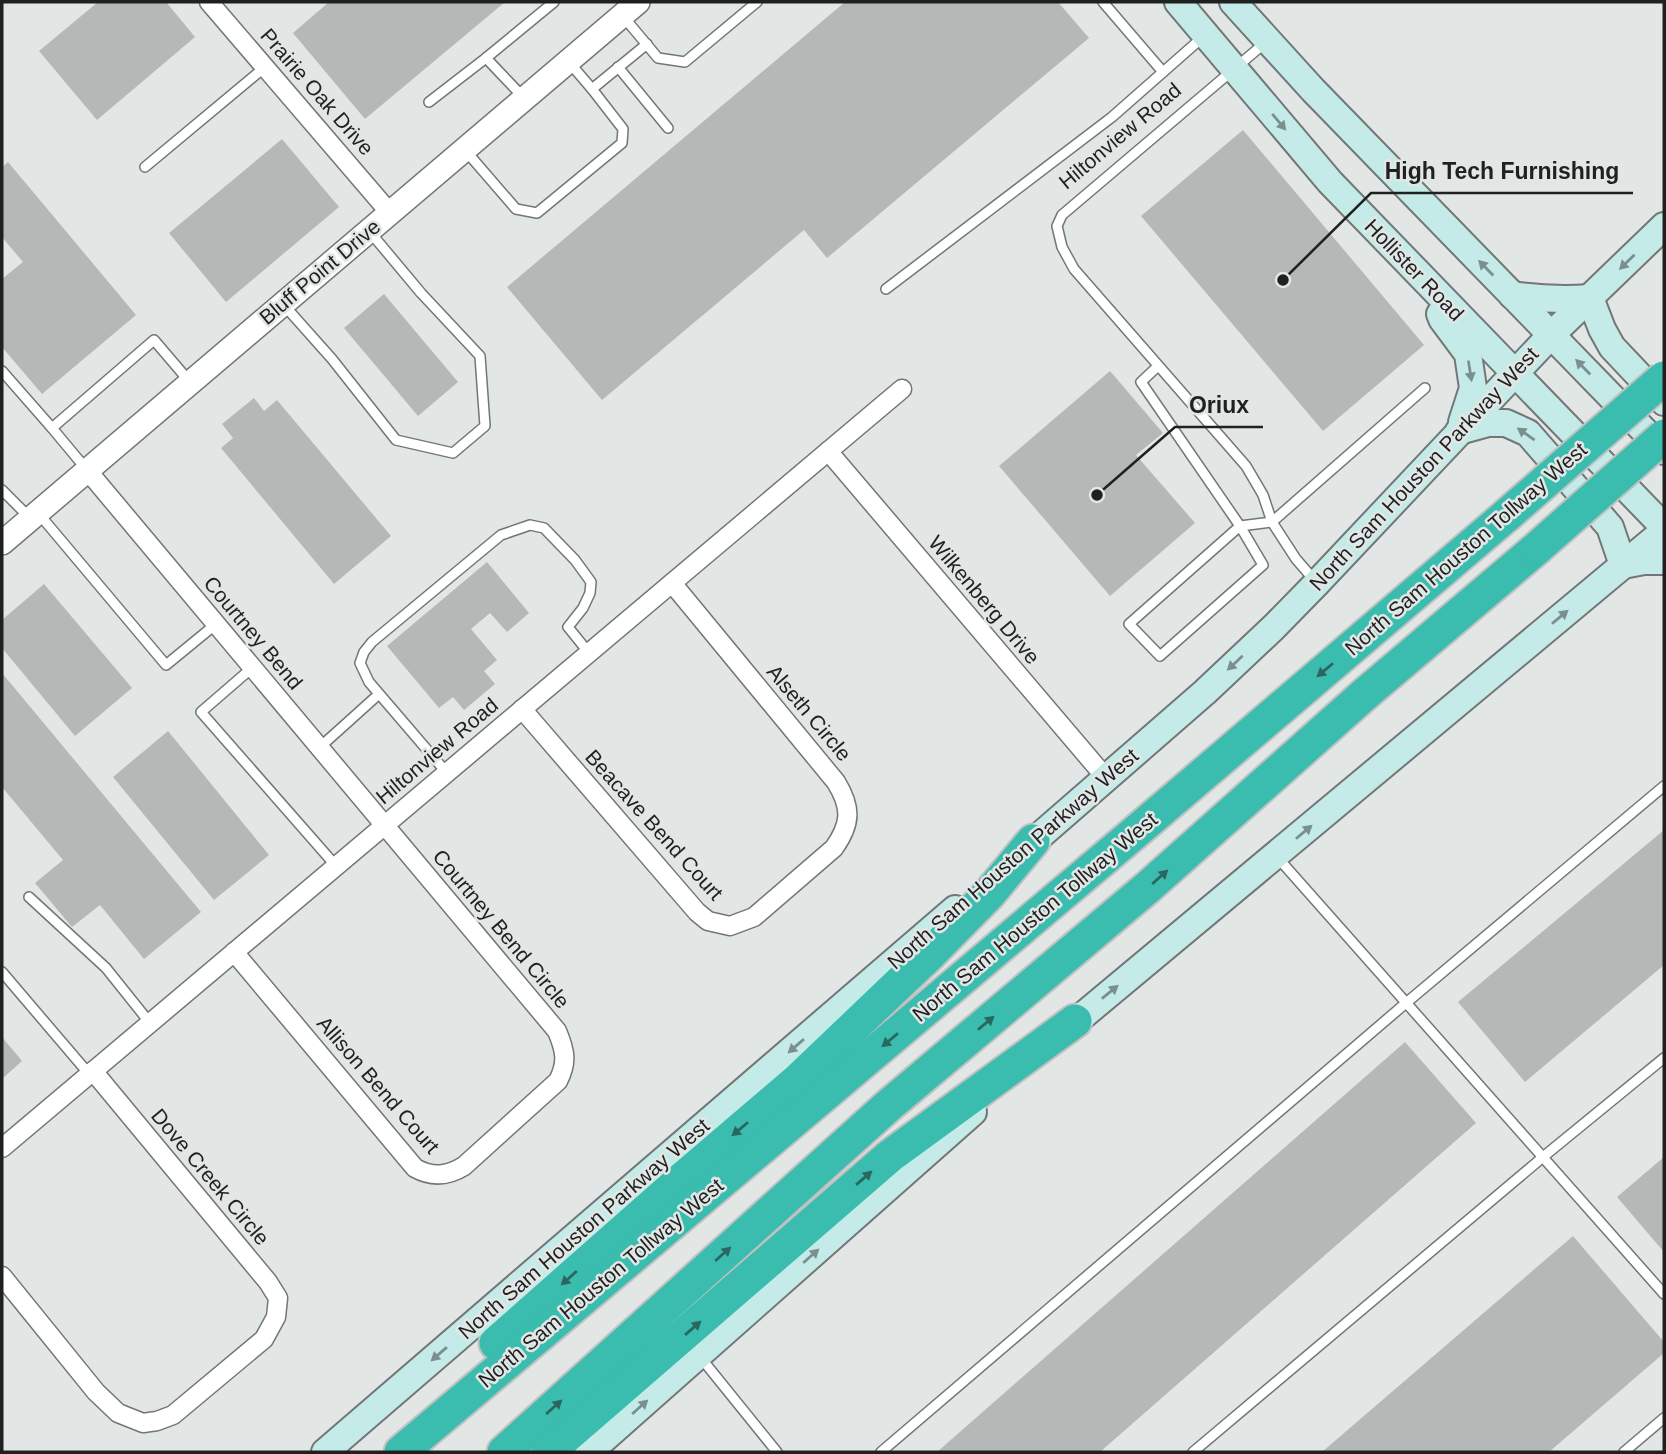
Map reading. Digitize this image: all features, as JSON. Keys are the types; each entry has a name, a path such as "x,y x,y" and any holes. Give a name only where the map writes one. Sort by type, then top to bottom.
{"highway":[{"path":"1575,455 1664,359"},
{"name":"North Sam Houston Tollway West","path":"401,1452 1121,844 1664,378"},
{"name":"North Sam Houston Tollway West","path":"504,1452 888,1106 1147,888 1664,436"},
{"path":"375,1452 621,1232 799,1079 922,962 989,894 1034,841"},
{"path":"548,1452 890,1156 1075,1021"}],"main road":[{"name":"Hollister Road","path":"1178,2 1330,182 1664,529"},
{"path":"1233,2 1313,90 1664,451"},
{"name":"North Sam Houston Parkway West","path":"325,1452 1205,692 1317,583 1551,335 1664,226"},
{"path":"1432,288 1442,319 1468,355 1473,387 1459,431"},
{"path":"1513,295 1563,300 1590,298 1612,347 1664,402"},
{"path":"1459,431 1506,423 1528,433 1610,527 1623,565"},
{"path":"589,1452 1075,1021 1276,856 1664,529"},
{"path":"1623,565 1664,561"}],"street":[{"name":"Prairie Oak Drive","path":"215,4 265,67 390,213"},
{"name":"Bluff Point Drive","path":"2,543 630,8"},
{"name":"Hiltonview Road","path":"2,1148 902,389"},
{"name":"Wilkenberg Drive","path":"828,451 1106,778"},
{"name":"Courtney Bend","path":"87,470 384,825"},
{"name":"Alseth Circle","path":"672,583 844,795 848,822 843,836 834,848 800,877"},
{"name":"Beacave Bend Court","path":"522,709 697,912 708,921 730,926 754,917 800,877"},
{"name":"Courtney Bend Circle","path":"384,825 557,1031 564,1049 564,1069"},
{"name":"Allison Bend Court","path":"234,953 415,1168 427,1175 452,1173 464,1166 558,1081 564,1069"},
{"name":"Dove Creek Circle","path":"2,1276 96,1392 118,1413 143,1423 173,1415 264,1339 276,1317 278,1298 268,1282 91,1073"}],"lane":[{"path":"429,102 554,2"},
{"path":"630,8 647,44 659,58 685,62 757,2"},
{"path":"1103,2 1163,72"},
{"path":"886,289 1112,117 1206,35"},
{"name":"Hiltonview Road","path":"1268,41 1062,215 1057,226 1062,247 1074,269 1246,466 1263,495 1272,522 1296,559 1317,583"},
{"path":"592,89 647,44"},
{"path":"486,58 525,98"},
{"path":"464,149 516,209 537,213 622,143 623,129 568,61"},
{"path":"145,167 265,67"},
{"path":"618,67 668,128"},
{"path":"283,304 332,359 396,440 453,453 485,426 480,356 421,293 369,230"},
{"path":"52,428 154,340 190,382"},
{"path":"1158,366 1141,382 1240,526 1263,565 1160,656 1129,624 1240,526 1272,522 1425,388"},
{"path":"2,371 87,470"},
{"path":"2,489 34,515 166,665 216,624"},
{"path":"447,773 369,682 360,663 372,642 501,535 530,525 544,528 575,560 591,582 590,593 583,608 569,627 589,653"},
{"path":"253,667 201,712 336,866"},
{"path":"320,748 379,694"},
{"path":"881,1452 1664,786"},
{"path":"1276,856 1664,1294"},
{"path":"29,897 106,968 150,1023"},
{"path":"2,972 91,1073"},
{"path":"1193,1452 1542,1157 1664,1058"},
{"path":"699,1355 777,1452"},
{"path":"1624,1452 1664,1418"}],"building":[{"path":"98,2 166,2 195,37 97,120 39,51"},
{"path":"329,2 505,2 365,119 293,33"},
{"path":"845,2 1058,2 1089,38 827,258 804,230 602,400 507,287"},
{"path":"1243,130 1424,345 1323,431 1141,216"},
{"path":"282,139 339,207 226,302 169,233"},
{"path":"8,162 136,315 42,394 2,347 2,279 23,262 2,237 2,167"},
{"path":"384,294 458,382 418,416 344,328"},
{"path":"1110,371 1163,433 1136,455 1195,523 1110,596 999,466"},
{"path":"254,398 264,411 277,400 391,536 334,584 221,448 233,438 222,424"},
{"path":"487,562 529,613 507,632 490,613 471,629 497,660 484,671 495,684 464,710 453,697 439,708 387,646"},
{"path":"44,584 132,688 75,736 2,648 2,620"},
{"path":"2,673 201,912 144,959 100,905 72,927 35,883 63,860 2,787"},
{"path":"168,731 269,855 214,900 113,777"},
{"path":"1664,830 1664,965 1525,1082 1458,1002"},
{"path":"2,1037 22,1061 2,1079"},
{"path":"1405,1042 1476,1123 1100,1452 937,1452"},
{"path":"1664,1157 1664,1252 1617,1197"},
{"path":"1573,1236 1664,1342 1664,1353 1549,1452 1322,1452"}],"place":[{"name":"High Tech Furnishing","path":"1283,280"},
{"name":"Oriux","path":"1097,495"}]}
